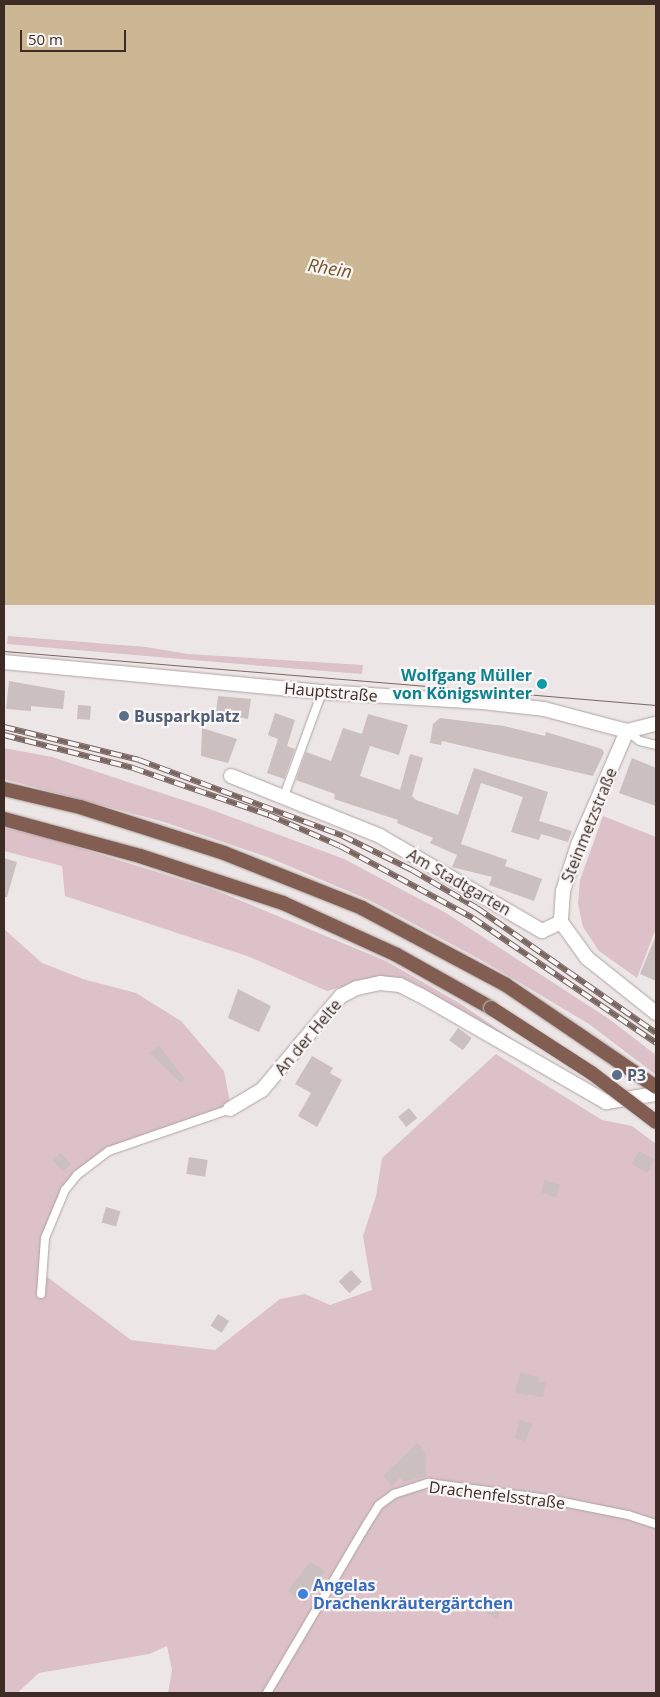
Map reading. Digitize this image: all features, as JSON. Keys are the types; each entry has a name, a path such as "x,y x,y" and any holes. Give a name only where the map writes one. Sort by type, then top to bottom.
{"highway":[{"path":"4,789 145,827 292,879 410,932 506,986 656,1087"},
{"path":"4,819 130,853 283,903 397,955 491,1008 593,1074 656,1122"}],"street":[{"name":"Hauptstraße","path":"4,662 322,692 483,702 544,709 627,731 656,724"},
{"name":"Steinmetzstraße","path":"562,922 563,891 578,845 627,731"},
{"name":"Am Stadtgarten","path":"231,776 380,836 542,931 562,922"},
{"path":"562,922 587,958 656,1013"},
{"name":"An der Helte","path":"230,1109 262,1090 341,996 357,988 380,983 400,985 606,1102 656,1094"}],"lane":[{"path":"284,796 322,692"},
{"path":"627,731 640,741 656,745"},
{"name":"An der Helte","path":"41,1294 45,1238 65,1190 77,1175 109,1151 230,1109"},
{"name":"Drachenfelsstraße","path":"267,1693 379,1505 394,1494 428,1483 548,1499 628,1515 656,1524"}],"shaded area":[{"path":"8,636 146,647 188,654 363,665 362,674 7,644"},
{"path":"4,748 52,757 204,807 344,859 446,913 609,1019 656,1055 656,1075 589,1024 483,961 369,900 270,858 164,822 4,779"},
{"path":"603,816 656,837 656,928 637,978 599,951 583,927 578,904 580,880"},
{"path":"4,828 38,835 215,890 386,961 461,1004 538,1057 398,977 379,977 327,991 250,957 65,896 62,866 4,851"},
{"path":"4,929 42,963 83,979 136,993 181,1021 224,1071 231,1108 109,1151 77,1175 44,1238 42,1273 131,1340 215,1350 280,1299 305,1294 330,1305 372,1290 363,1236 376,1196 382,1158 496,1054 602,1120 632,1126 656,1144 656,1693 168,1693 172,1670 167,1646 149,1654 39,1673 17,1693 4,1693"}],"water":[{"name":"Rhein","path":"4,4 656,4 656,605 4,605"}],"pier":[{"path":"503,610 527,613 532,619 518,622 515,648 508,648 511,621 501,619 498,614"}],"building":[{"path":"9,681 65,691 63,709 31,706 31,711 6,709"},
{"path":"218,696 251,699 248,719 216,712"},
{"path":"78,705 91,706 90,720 77,719"},
{"path":"275,713 295,720 287,746 295,749 284,779 267,773 278,739 268,735"},
{"path":"368,714 408,725 399,755 370,746 360,776 400,790 410,754 423,758 412,796 416,800 458,815 474,768 548,792 539,821 572,831 568,842 541,834 539,840 511,832 523,797 481,783 461,844 507,860 505,866 542,879 534,901 489,885 492,877 452,867 457,855 430,843 433,838 397,823 398,820 334,799 335,794 296,780 306,752 331,761 343,728 362,734"},
{"path":"440,718 504,726 545,736 546,732 602,749 604,753 593,776 442,741 441,745 430,743 433,724"},
{"path":"202,728 237,739 228,763 201,756"},
{"path":"632,758 656,768 656,806 619,793"},
{"path":"4,858 17,862 7,897 4,897"},
{"path":"656,935 656,981 640,974"},
{"path":"238,989 271,1006 259,1032 228,1018"},
{"path":"458,1028 472,1038 463,1050 449,1040"},
{"path":"159,1046 185,1079 181,1083 150,1053"},
{"path":"312,1056 333,1068 330,1073 342,1080 317,1127 298,1116 311,1093 295,1084"},
{"path":"409,1108 417,1118 406,1127 398,1117"},
{"path":"639,1151 655,1160 647,1173 632,1164"},
{"path":"61,1153 71,1164 63,1172 53,1160"},
{"path":"189,1157 208,1160 205,1177 186,1174"},
{"path":"545,1180 560,1185 556,1197 541,1192"},
{"path":"106,1207 120,1211 116,1227 102,1222"},
{"path":"351,1270 362,1282 349,1293 339,1282"},
{"path":"218,1314 229,1321 222,1333 211,1326"},
{"path":"520,1373 539,1377 538,1381 546,1383 543,1397 515,1393"},
{"path":"520,1420 532,1424 525,1442 515,1438"},
{"path":"418,1443 425,1452 426,1476 404,1482 400,1478 392,1486 383,1476"},
{"path":"310,1562 325,1571 305,1603 288,1591"},
{"path":"494,1596 505,1601 497,1618 486,1613"}],"tram line":[{"path":"4,651 656,705"}],"railway":[{"path":"4,727 139,760 343,836 412,870 477,908 656,1033"},
{"path":"4,735 133,768 269,815 340,846 473,918 656,1043"}],"place":[{"name":"Wolfgang Müller von Königswinter","path":"542,684"},
{"name":"Busparkplatz","path":"124,716"},
{"name":"P3","path":"617,1075"},
{"name":"Angelas Drachenkräutergärtchen","path":"303,1594"}]}
